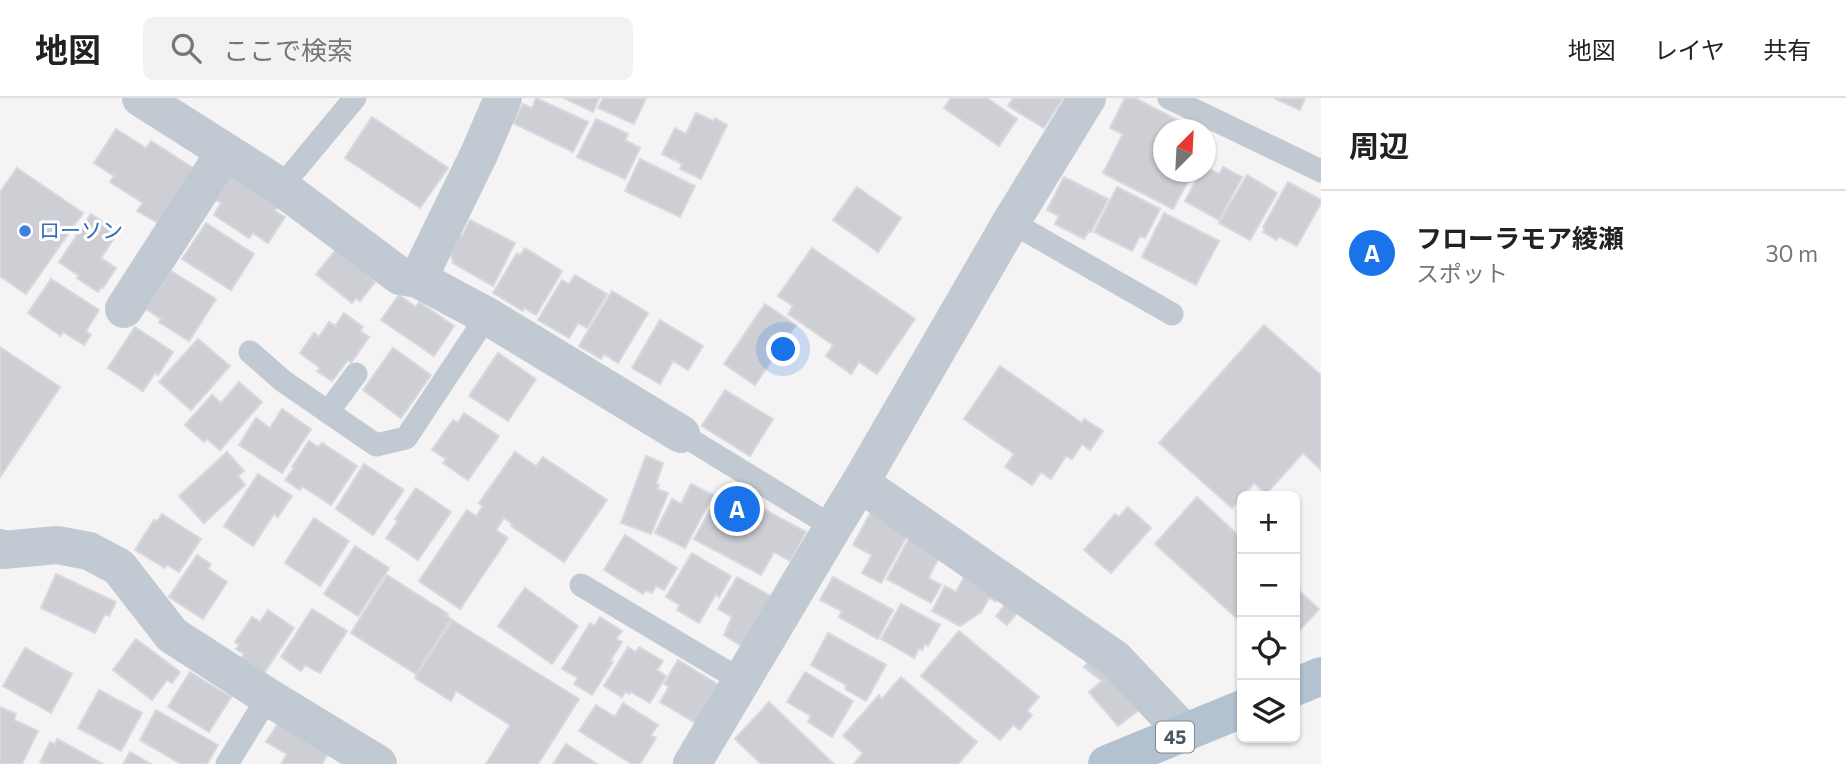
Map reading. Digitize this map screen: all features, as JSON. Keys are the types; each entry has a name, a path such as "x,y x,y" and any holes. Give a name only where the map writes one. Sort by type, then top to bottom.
{"main road":[{"path":"1300,685 1321,676"},
{"name":"45","path":"1107,764 1237,711"}],"street":[{"path":"141,98 281,187 400,276 418,279 487,316 681,434"},
{"path":"418,279 503,98"},
{"path":"692,764 860,483 1011,222 1087,98"},
{"path":"124,309 225,152"},
{"path":"860,483 1115,659 1185,733"},
{"path":"0,548 3,550 57,544 89,551 119,567 172,635 378,764"}],"lane":[{"path":"281,187 355,98"},
{"path":"1169,98 1321,171"},
{"path":"1011,222 1172,314"},
{"path":"250,352 283,381 376,445 407,438 487,316"},
{"path":"328,412 356,374"},
{"path":"681,434 833,527"},
{"path":"581,585 742,681"},
{"path":"227,764 268,697"}],"building":[{"path":"536,98 588,122 573,152 513,123 523,104 532,108"},
{"path":"564,98 599,98 593,112"},
{"path":"603,98 646,98 634,124 598,108"},
{"path":"951,98 987,98 1017,119 999,146 944,108"},
{"path":"1013,98 1063,98 1044,128 1008,106"},
{"path":"1125,98 1135,98 1175,119 1153,119 1153,182 1188,182 1173,209 1103,173 1123,134 1110,128"},
{"path":"1274,98 1305,98 1300,110"},
{"path":"696,113 713,121 715,118 727,125 701,179 680,169 682,164 662,154 675,128 686,134"},
{"path":"372,117 448,168 420,208 345,158"},
{"path":"596,119 628,134 625,140 640,148 625,179 577,157"},
{"path":"116,129 146,148 151,141 195,169 160,224 137,211 143,203 110,182 114,176 94,163"},
{"path":"640,159 695,186 680,217 625,191"},
{"path":"1223,167 1242,177 1219,220 1185,201 1195,182 1216,182 1216,172 1219,174"},
{"path":"17,168 83,213 26,294 0,276 0,192"},
{"path":"1247,175 1277,193 1250,240 1219,223"},
{"path":"231,177 280,204 275,211 285,217 268,243 253,233 249,238 214,215 221,203 216,200"},
{"path":"1064,177 1108,199 1091,232 1089,231 1084,239 1055,224 1059,216 1047,210"},
{"path":"1288,182 1321,200 1297,246 1263,232 1263,227"},
{"path":"857,187 901,218 878,252 833,220"},
{"path":"1117,187 1160,209 1145,238 1140,236 1132,251 1094,232"},
{"path":"1164,213 1219,241 1196,285 1142,257"},
{"path":"91,214 118,232 101,258 116,268 98,292 59,262"},
{"path":"470,220 515,243 493,286 453,263 451,254"},
{"path":"206,223 254,254 231,290 182,259"},
{"path":"338,247 375,282 360,301 356,298 352,303 316,274"},
{"path":"525,248 562,271 536,315 524,308 523,311 493,293 517,253 520,255"},
{"path":"812,248 915,319 877,374 859,362 851,374 826,356 833,345 788,314 793,306 778,296"},
{"path":"171,271 216,299 189,341 159,322 161,319 146,309"},
{"path":"575,275 607,294 587,328 578,323 569,338 538,320 562,280 569,284"},
{"path":"51,279 99,310 86,331 91,335 84,345 63,332 61,336 28,313"},
{"path":"612,291 648,313 618,363 604,354 601,359 579,346"},
{"path":"399,295 416,307 419,302 454,326 434,356 381,320"},
{"path":"765,304 796,325 755,385 724,364"},
{"path":"344,313 363,327 360,331 369,337 351,363 348,360 332,381 317,371 320,368 300,353 314,333 319,337 329,322 335,326"},
{"path":"660,320 703,346 688,370 673,361 660,384 632,368"},
{"path":"1264,325 1321,375 1321,470 1303,453 1269,491 1263,491 1254,483 1247,491 1237,491 1237,502 1232,508 1159,443"},
{"path":"135,327 173,352 158,375 155,373 143,391 108,368"},
{"path":"198,339 230,366 191,410 159,382"},
{"path":"0,347 60,387 0,477"},
{"path":"393,348 431,375 401,418 363,390"},
{"path":"498,353 536,379 508,421 469,396"},
{"path":"1000,366 1082,423 1084,419 1103,431 1090,450 1082,444 1072,459 1066,456 1051,479 1041,472 1032,485 1005,467 1014,454 964,419"},
{"path":"239,382 262,402 220,450 207,439 204,442 185,425 212,395 221,403"},
{"path":"725,390 773,419 750,456 702,426"},
{"path":"282,409 311,429 282,473 239,445 256,418 270,428"},
{"path":"464,413 499,436 468,480 443,463 446,459 432,450 453,420 458,423"},
{"path":"309,441 318,447 322,443 357,466 331,505 302,486 300,490 285,480"},
{"path":"227,452 244,471 238,476 245,485 204,523 179,496"},
{"path":"515,452 536,466 543,457 607,500 564,562 511,526 504,518 496,530 508,538 460,609 419,581 467,510 476,516 483,506 479,503"},
{"path":"646,456 663,463 656,484 659,485 657,489 668,493 651,534 621,523"},
{"path":"364,464 404,490 373,535 336,509"},
{"path":"258,474 292,496 278,517 274,514 253,546 224,526"},
{"path":"691,484 713,495 685,548 655,533 672,499 681,504"},
{"path":"723,487 806,532 790,561 774,552 761,575 694,539"},
{"path":"416,488 451,512 418,560 386,538"},
{"path":"1197,497 1237,534 1237,618 1155,544"},
{"path":"874,506 912,527 881,583 862,573 872,555 853,545"},
{"path":"1128,507 1151,528 1111,573 1084,550 1115,514 1119,517"},
{"path":"162,514 201,539 179,572 167,565 165,568 135,550 154,520 157,521"},
{"path":"314,518 349,541 320,586 285,563"},
{"path":"913,531 944,548 928,578 941,585 931,603 887,579"},
{"path":"625,535 677,568 664,590 656,586 652,593 646,590 643,594 604,570"},
{"path":"355,546 389,568 358,616 324,594"},
{"path":"692,553 731,576 719,597 716,594 699,623 677,610 680,605 666,597"},
{"path":"197,555 211,564 208,569 227,582 203,619 169,597"},
{"path":"967,572 1002,592 996,602 989,598 981,612 960,626 932,611 945,586 956,592"},
{"path":"56,574 116,602 109,616 105,614 95,633 41,608"},
{"path":"387,575 448,614 446,616 451,619 416,674 351,633"},
{"path":"737,577 774,598 745,648 724,635 732,617 718,609"},
{"path":"833,577 893,610 878,639 839,617 842,611 820,600"},
{"path":"525,588 578,626 552,664 498,626"},
{"path":"1300,592 1319,609 1300,630"},
{"path":"1007,602 1018,612 1007,625 996,616"},
{"path":"901,604 940,625 928,646 925,644 922,650 919,648 914,658 881,639"},
{"path":"312,609 347,631 320,673 305,665 301,671 281,657"},
{"path":"268,610 294,628 264,673 241,658 244,654 236,649 239,645 235,642 252,617 260,622"},
{"path":"600,617 622,631 616,639 622,642 592,695 574,684 578,678 562,669 590,623 595,626"},
{"path":"452,620 579,699 538,764 486,764 510,725 456,691 451,701 415,678"},
{"path":"959,631 1039,697 1027,711 1032,715 1020,730 1013,725 1000,740 921,676"},
{"path":"828,633 886,665 866,701 845,689 846,685 811,665"},
{"path":"136,639 180,672 172,683 167,680 152,700 113,670"},
{"path":"628,647 636,652 639,647 663,661 657,670 666,676 650,703 631,692 625,692 622,697 604,686"},
{"path":"25,648 72,674 51,713 3,686"},
{"path":"1094,655 1143,707 1118,726 1089,692 1102,681 1084,667"},
{"path":"678,660 722,687 699,725 660,702 669,687 664,684"},
{"path":"190,672 231,697 209,732 168,707"},
{"path":"805,672 853,701 832,737 808,722 811,716 787,702"},
{"path":"901,677 977,742 958,764 854,764 863,753 843,736 879,695 882,699"},
{"path":"99,690 142,713 121,751 78,728"},
{"path":"769,702 834,764 761,764 735,739"},
{"path":"623,703 658,725 651,735 656,738 640,764 632,764 579,731 596,705 615,717"},
{"path":"0,707 16,714 14,720 38,731 22,764 0,764"},
{"path":"156,710 218,745 207,764 181,764 140,740"},
{"path":"281,719 331,749 322,764 281,764 287,754 266,742"},
{"path":"57,739 103,764 40,762 50,742 55,744"},
{"path":"566,744 597,764 553,764"},
{"path":"130,752 151,764 123,764"}],"place":[{"name":"ローソン","path":"25,231"},
{"name":"フローラモア綾瀬","path":"737,509"}]}
